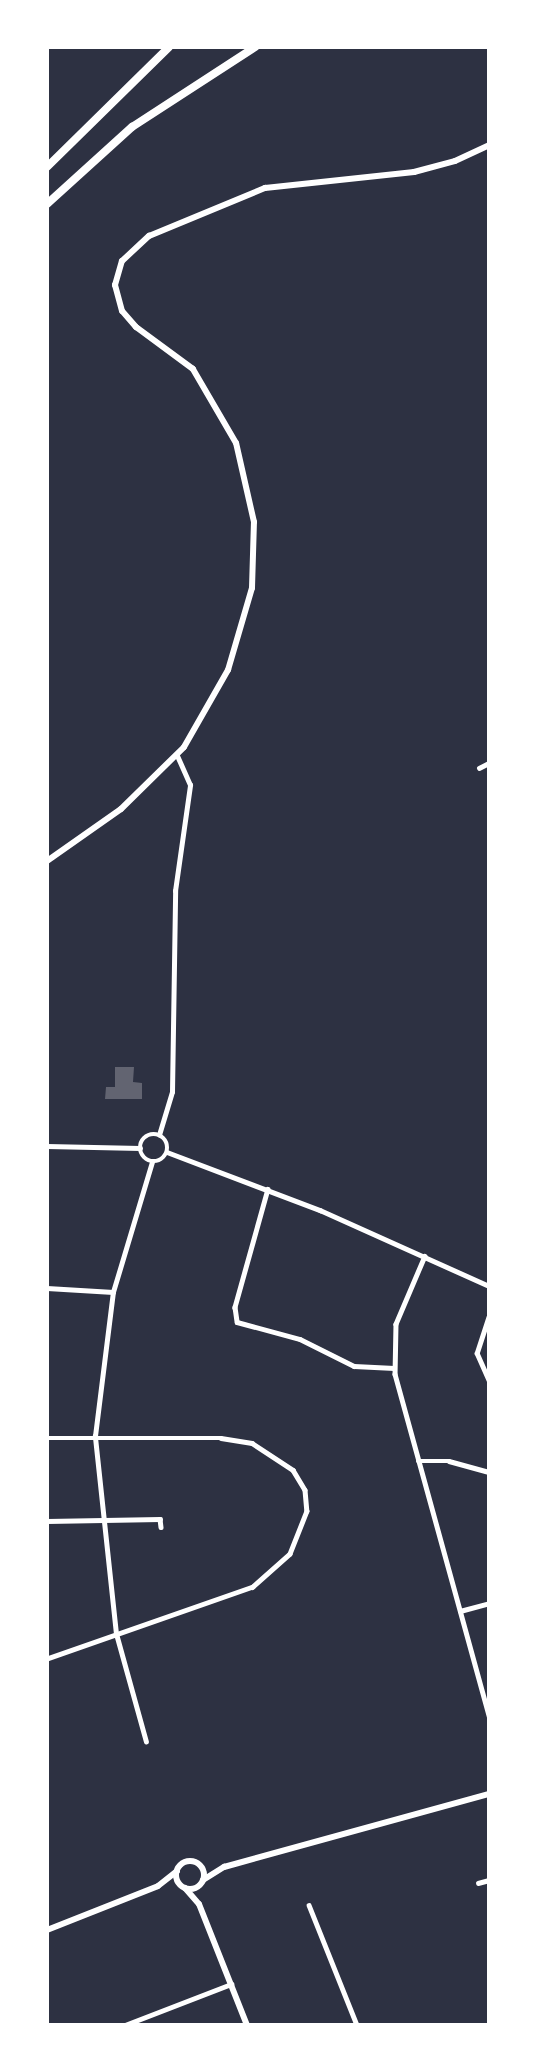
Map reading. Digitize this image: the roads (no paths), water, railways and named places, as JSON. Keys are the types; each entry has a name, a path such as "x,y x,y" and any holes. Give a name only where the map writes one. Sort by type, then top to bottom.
{"highway":[{"path":"47,167 169,47"},
{"path":"47,204 132,127 255,47"}],"street":[{"path":"47,861 121,810 177,756 228,670 248,610 255,566 254,523 246,476 228,426 198,374 122,311 116,294 118,269 132,249 149,236 265,188 414,172 455,161 489,145"},
{"path":"159,1135 172,1092 175,891 190,786 177,756"},
{"path":"479,768 489,763"},
{"path":"140,1148 146,1136 159,1135 167,1142 167,1152 162,1159 152,1161"},
{"path":"47,1146 140,1148 152,1161"},
{"path":"167,1152 268,1189 489,1286"},
{"path":"146,1742 116,1635 96,1438 113,1292 152,1161"},
{"path":"268,1189 235,1320 243,1326 304,1341 354,1366 394,1368"},
{"path":"425,1256 396,1324 394,1368 489,1716"},
{"path":"47,1288 113,1292"},
{"path":"489,1317 477,1353 489,1380"},
{"path":"47,1438 252,1443 293,1470 307,1500 305,1523 296,1546 262,1581 232,1597 47,1659"},
{"path":"418,1461 445,1460 489,1472"},
{"path":"47,1521 160,1519 161,1527"},
{"path":"460,1611 489,1604"},
{"path":"158,1886 184,1887 202,1882 229,1866 489,1797"},
{"path":"47,1930 158,1886 184,1862 229,1866"},
{"path":"198,1864 202,1882 200,1904"},
{"path":"177,1871 184,1887 200,1904 247,2025"},
{"path":"478,1883 489,1880"},
{"path":"309,1905 357,2025"},
{"path":"125,2025 231,1984"}]}
